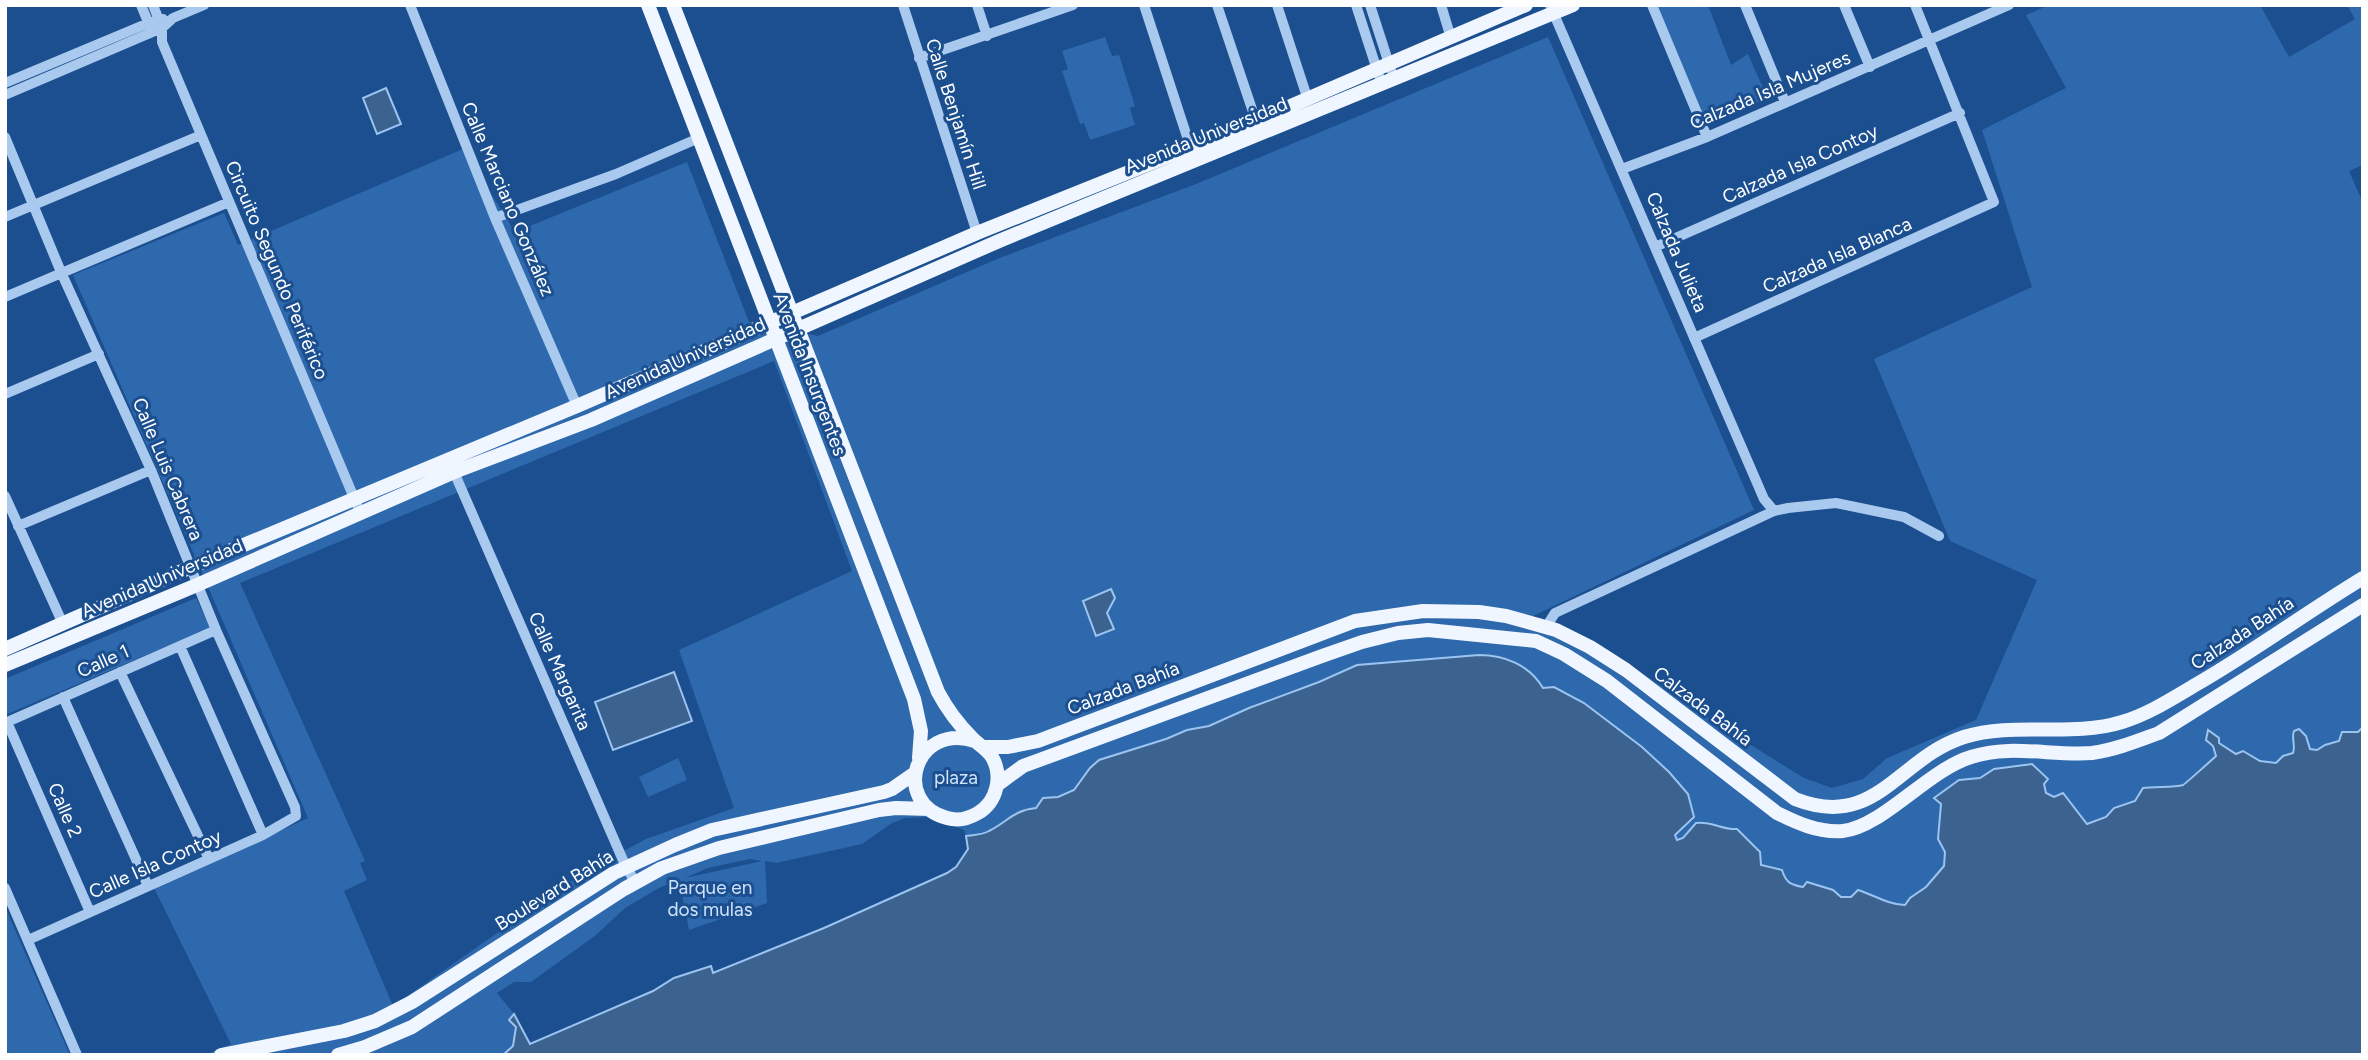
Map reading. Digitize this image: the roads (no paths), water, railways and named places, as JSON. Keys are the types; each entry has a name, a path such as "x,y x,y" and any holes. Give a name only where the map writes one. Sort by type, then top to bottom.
{"main road":[{"name":"Avenida Insurgentes","path":"648,5 917,707 921,731 917,766"},
{"name":"Avenida Insurgentes","path":"673,5 938,692 946,706 979,744"},
{"name":"Avenida Universidad","path":"5,665 197,585 454,472 592,420 1193,154 1385,74 1552,9 1573,5"},
{"name":"Avenida Universidad","path":"5,649 191,567 577,406 977,233 1193,154 1307,97 1385,74 1451,38 1520,6"},
{"path":"840,506 864,500"},
{"path":"2357,582 2363,603"},
{"name":"Calzada Bahía","path":"979,744 1008,747 1038,741 1355,621 1449,610 1506,616 1546,627 1590,647 1617,664 1795,799 1814,807 1833,808 1865,802 1944,744 1966,736 2008,730 2095,729 2154,710 2357,582"},
{"name":"Calzada Bahía","path":"997,785 1023,766 1322,656 1398,633 1428,630 1536,641 1555,649 1607,681 1777,813 1822,830 1844,831 1867,823 1956,762 1970,757 2012,750 2094,752 2123,746 2159,733 2363,603"},
{"path":"1685,744 1697,726"},
{"path":"949,737 962,737 979,744 995,764 997,785 986,807 964,819 940,816 929,809 917,793 917,766 927,749 937,741 949,737"},
{"name":"Boulevard Bahía","path":"221,1055 344,1031 375,1021 412,1002 626,867 712,830 884,792 892,789 917,766"},
{"name":"Boulevard Bahía","path":"338,1055 412,1027 662,869 719,848 879,810 929,809"}],"street":[{"path":"141,5 155,26"},
{"path":"153,5 155,26"},
{"path":"5,95 204,5"},
{"name":"Calle Marciano González","path":"410,5 495,218 577,406"},
{"name":"Calle Benjamín Hill","path":"903,5 977,233"},
{"path":"977,5 987,36"},
{"path":"919,58 987,36 1046,10 1073,5"},
{"path":"1144,5 1193,154"},
{"path":"1217,5 1256,121"},
{"path":"1277,5 1307,97"},
{"path":"1356,5 1385,74"},
{"path":"1370,5 1385,74"},
{"path":"1441,5 1451,38"},
{"path":"1652,5 1707,137"},
{"path":"1745,5 1786,102"},
{"path":"1844,5 1870,67"},
{"path":"1915,5 1959,113"},
{"name":"Calzada Isla Mujeres","path":"1622,169 1707,137 2009,5"},
{"name":"Calzada Julieta","path":"1552,9 1764,499 1774,511"},
{"path":"5,83 155,26"},
{"name":"Circuito Segundo Periférico","path":"155,26 360,512"},
{"name":"Calzada Isla Blanca","path":"1694,338 1994,202 1959,113"},
{"name":"Calzada Isla Contoy","path":"1656,247 1959,113"},
{"path":"5,217 201,135"},
{"name":"Calle Luis Cabrera","path":"5,137 61,272 151,470 216,630 295,807 296,816"},
{"path":"495,218 616,174 699,138"},
{"path":"5,297 229,202"},
{"path":"5,394 99,354"},
{"path":"18,526 151,470"},
{"name":"Calle Margarita","path":"454,472 626,867 636,883"},
{"path":"5,496 63,624"},
{"path":"1546,627 1555,613 1774,511 1836,503 1903,517 1939,536"},
{"name":"Calle 1","path":"6,723 216,630"},
{"path":"180,646 263,835"},
{"path":"120,672 209,859"},
{"path":"63,698 148,886"},
{"name":"Calle 2","path":"6,723 90,912"},
{"name":"Calle Isla Contoy","path":"28,940 263,835 296,816"},
{"path":"5,888 78,1055"}],"park label":[{"name":"plaza","path":"956,777"},
{"name":"Parque en dos mulas","path":"710,898"}]}
